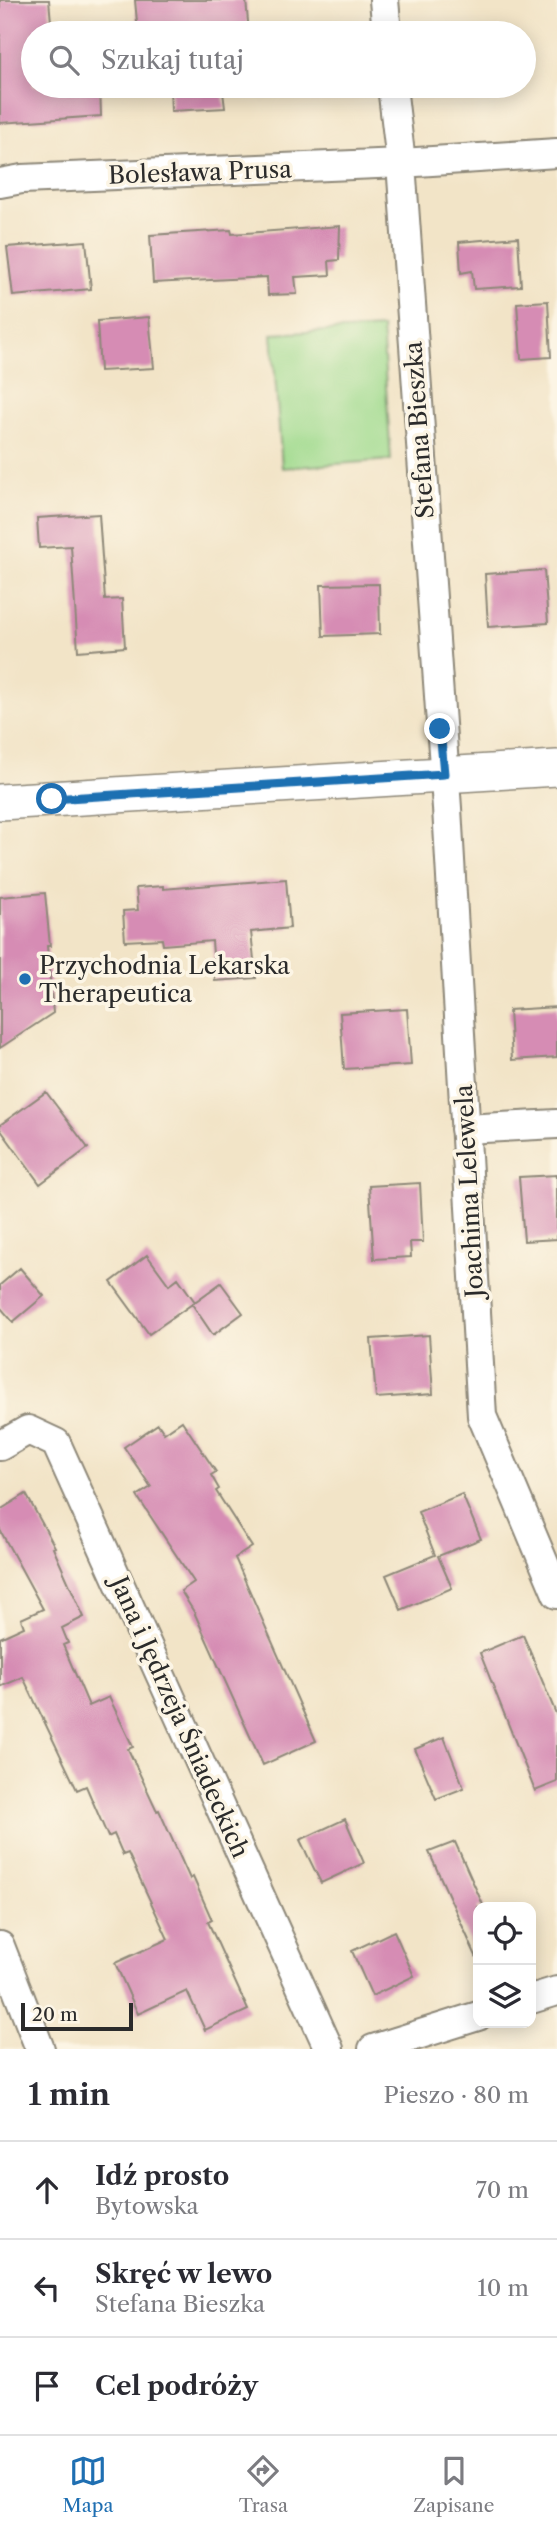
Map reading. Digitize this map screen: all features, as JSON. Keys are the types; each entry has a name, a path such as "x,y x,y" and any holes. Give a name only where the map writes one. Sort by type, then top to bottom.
{"street":[{"path":"384,0 386,21"},
{"name":"Stefana Bieszka","path":"393,98 401,163 444,774"},
{"name":"Bolesława Prusa","path":"0,183 557,153"},
{"path":"0,802 557,768"},
{"name":"Joachima Lelewela","path":"444,774 482,1416 557,1594"},
{"path":"465,1129 557,1124"},
{"name":"Jana i Jędrzeja Śniadeckich","path":"0,1446 28,1430 56,1443 329,2049"},
{"path":"0,1946 40,2049"},
{"path":"536,1997 557,1991"},
{"path":"373,2049 473,2018"}],"green space":[{"path":"382,328 391,460 282,468 272,334"}],"building":[{"path":"0,0 49,0 51,21 21,21 21,98 100,98 101,116 0,123"},
{"path":"135,0 246,0 248,21 137,21"},
{"path":"170,98 224,98 225,108 171,111"},
{"path":"340,226 339,260 329,261 330,275 295,277 297,294 268,295 267,277 153,283 150,235 231,230 232,234"},
{"path":"518,237 521,286 474,289 472,271 461,273 459,242"},
{"path":"86,241 91,289 13,296 7,247"},
{"path":"548,301 551,357 521,359 517,303"},
{"path":"149,317 154,368 100,371 97,321"},
{"path":"99,514 105,600 122,599 125,647 78,651 71,546 39,548 37,518"},
{"path":"544,570 548,623 488,627 485,574"},
{"path":"379,584 380,634 323,636 321,585"},
{"path":"286,879 290,928 251,932 256,978 215,981 212,941 163,945 162,939 125,941 123,911 138,910 136,888 163,886 163,889"},
{"name":"Przychodnia Lekarska Therapeutica","path":"45,893 53,1013 0,1048 0,897"},
{"path":"557,1007 557,1057 512,1060 509,1010"},
{"path":"407,1009 411,1065 344,1069 340,1013"},
{"path":"46,1092 88,1148 40,1184 0,1129 0,1125"},
{"path":"557,1175 557,1239 524,1241 519,1177"},
{"path":"420,1183 423,1242 410,1242 411,1257 374,1259 369,1186"},
{"path":"147,1255 169,1285 178,1278 195,1302 149,1334 111,1282"},
{"path":"20,1268 44,1296 13,1322 0,1307 0,1285"},
{"path":"221,1283 243,1313 213,1335 192,1304"},
{"path":"429,1335 433,1394 376,1398 371,1339"},
{"path":"182,1421 216,1472 211,1475 219,1489 216,1491 252,1547 235,1558 316,1741 263,1765 194,1612 181,1591 194,1582 137,1496 151,1487 124,1447 158,1424 164,1433"},
{"path":"26,1494 55,1547 53,1548 84,1617 62,1628 68,1643 63,1645 89,1706 109,1697 133,1747 128,1749 190,1879 193,1877 212,1920 208,1922 248,2010 205,2030 187,1991 138,2014 115,1963 168,1939 128,1853 123,1855 114,1834 108,1837 86,1786 77,1790 23,1677 0,1687 0,1638 24,1627 21,1619 43,1609 0,1530 0,1510"},
{"path":"462,1494 481,1539 438,1556 452,1588 401,1610 386,1575 435,1555 418,1512"},
{"path":"523,1635 557,1716 557,1782 535,1791 480,1653"},
{"path":"444,1737 464,1788 436,1799 415,1749"},
{"path":"345,1819 364,1863 321,1883 300,1840"},
{"path":"455,1842 482,1902 473,1902 473,1949 429,1852"},
{"path":"394,1931 414,1976 372,1996 352,1951"}],"place":[{"name":"Przychodnia Lekarska Therapeutica","path":"25,979"}],"route":[{"path":"52,799 444,774 440,729"}]}
